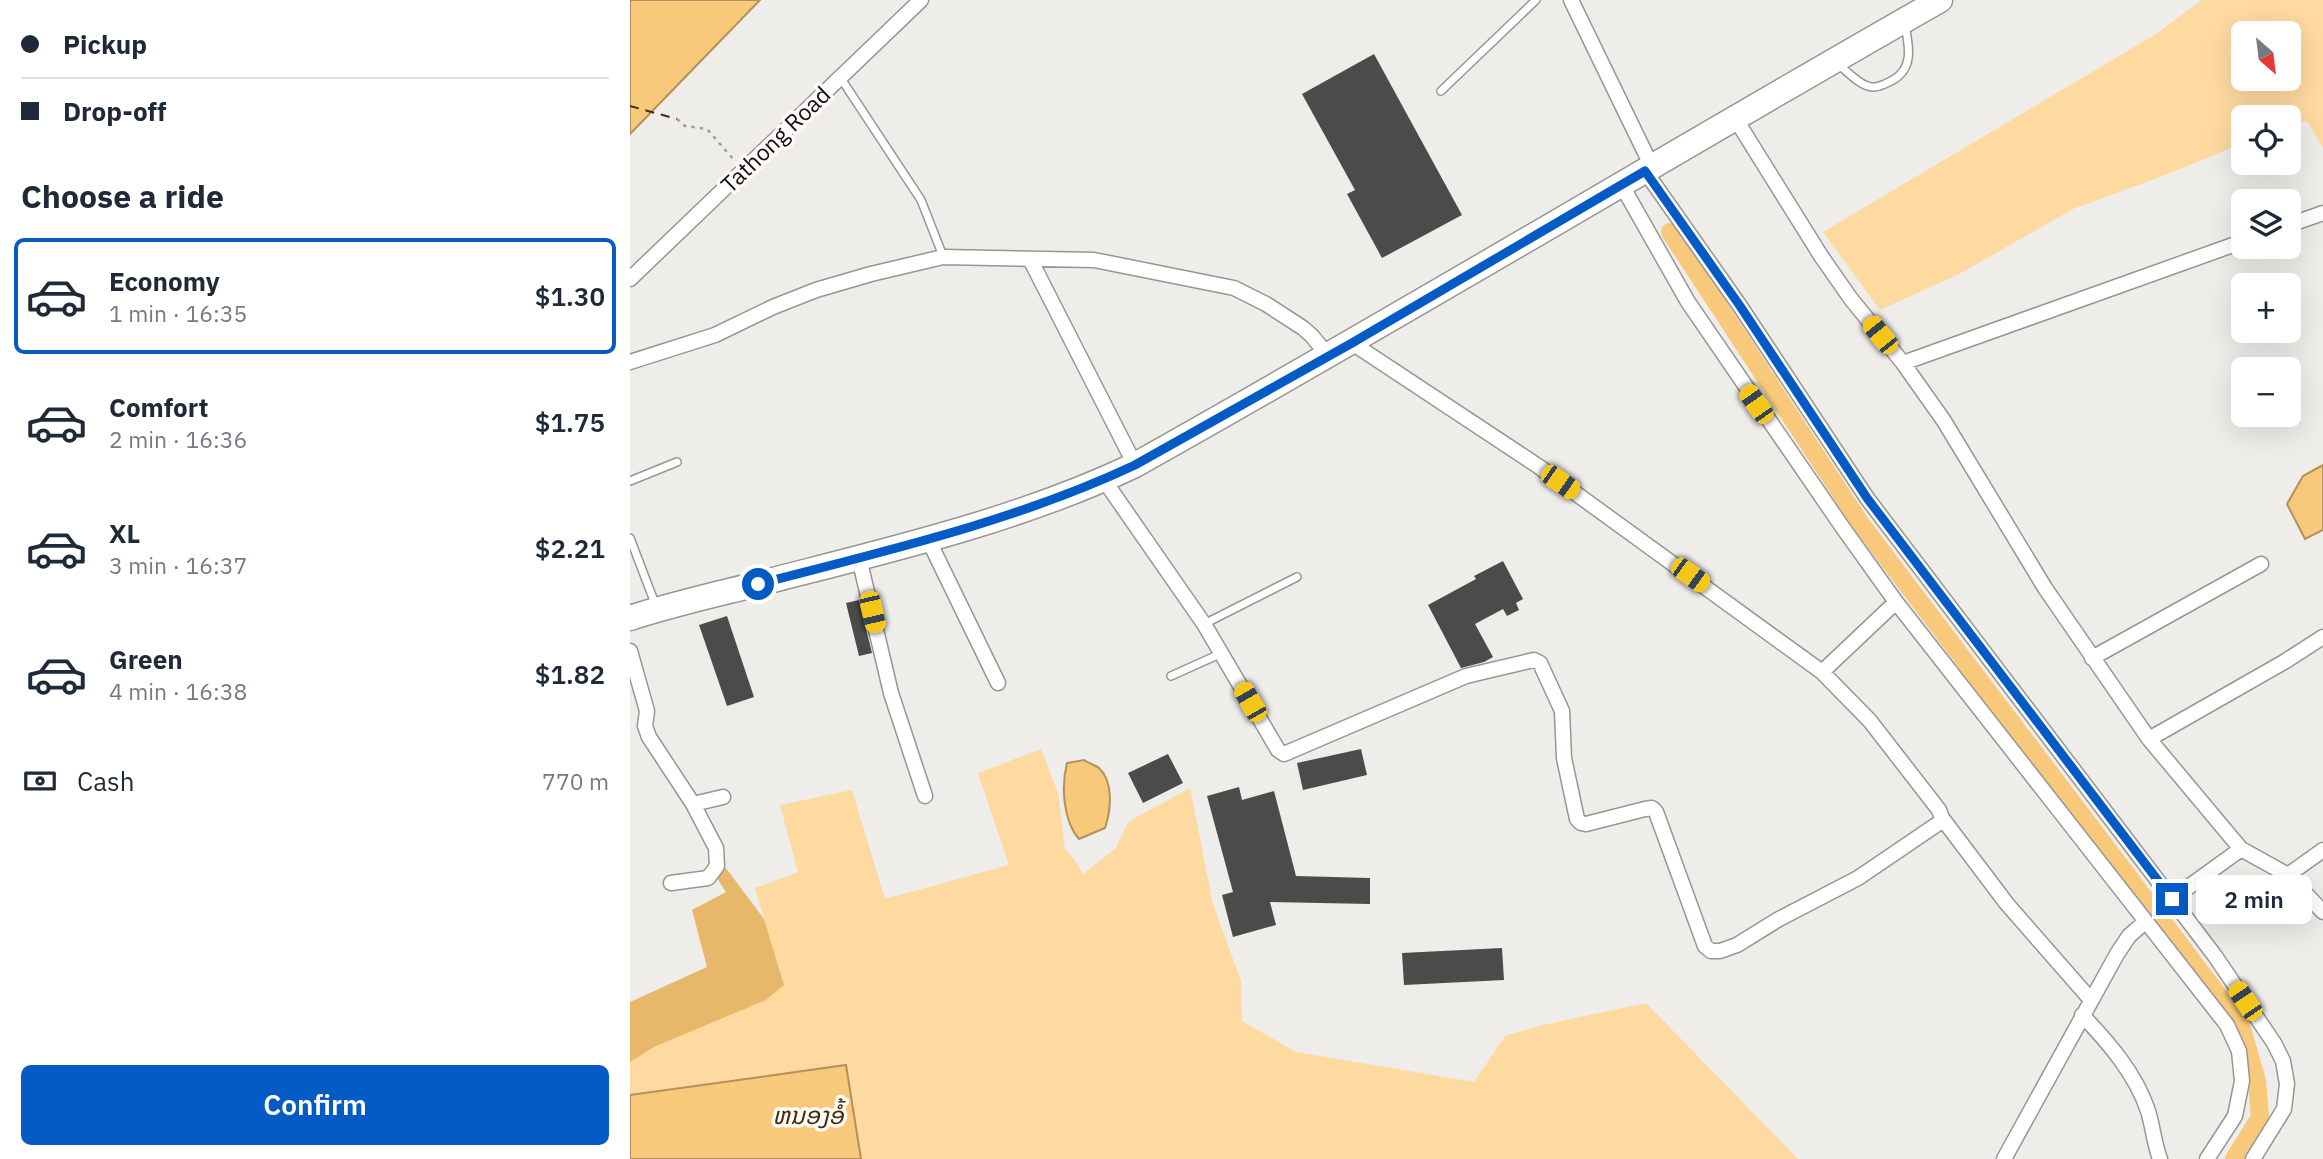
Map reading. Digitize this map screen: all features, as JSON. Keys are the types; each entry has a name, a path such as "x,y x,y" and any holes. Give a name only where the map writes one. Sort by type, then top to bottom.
{"highway":[{"path":"630,618 928,539 1104,480 1329,357 1940,0"}],"street":[{"name":"Tathong Road","path":"630,279 921,0"},
{"path":"1571,0 1648,169 1867,498 2172,899 2274,1043 2283,1061 2287,1084 2284,1109 2253,1159"},
{"path":"1735,118 1821,256 1944,421 2045,588 2148,739 2241,849 2288,875 2323,912"},
{"path":"1621,184 1688,302 1742,384 1896,601 2227,1025 2239,1051 2242,1081 2235,1116 2207,1159"},
{"path":"2301,221 2323,213"},
{"path":"1903,363 2231,246"},
{"path":"630,362 715,335 816,290 943,257 1094,260 1234,288 1266,304 1303,328 1329,357"},
{"path":"1030,259 1135,465"},
{"path":"1352,343 1538,466 1822,671 1870,721 2007,904 2091,1000"},
{"path":"1104,480 1205,624 1278,750 1284,754 1466,676 1534,660 1540,663 1562,711 1564,758 1577,819 1586,824 1652,808 1656,812 1705,946 1711,951 1737,945 1779,919 1858,878 1939,823 1942,818"},
{"path":"928,539 998,683"},
{"path":"859,558 891,693 925,796"},
{"path":"2092,659 2261,565"},
{"path":"1822,671 1896,601"},
{"path":"2148,739 2323,637"},
{"path":"630,651 647,711 645,726 649,737 693,804 716,848 718,866 708,878 671,883"},
{"path":"693,804 723,797"},
{"path":"2172,899 2241,849"},
{"path":"2288,875 2323,850"},
{"path":"2004,1159 2082,1015 2129,936 2145,922"},
{"path":"2082,1015 2097,1030 2137,1083 2148,1112 2154,1144 2160,1159"}],"lane":[{"path":"1441,91 1536,0"},
{"path":"1833,61 1871,87 1886,84 1902,75 1907,66 1909,51 1904,21"},
{"path":"840,77 921,200 943,257"},
{"path":"630,481 677,461"},
{"path":"630,538 657,609"},
{"path":"1205,624 1297,577"},
{"path":"1171,676 1222,653"}],"path":[{"path":"677,120 685,126 707,129 742,171"}],"shaded area":[{"path":"2202,0 2323,0 2323,148 2307,121 2301,123 2301,105 2231,105 2231,148 2073,209 1959,274 1880,310 1823,232 2156,34"},
{"path":"1041,749 1058,793 1065,849 1083,874 1116,848 1128,822 1190,788 1213,904 1241,981 1242,1021 1296,1052 1474,1082 1505,1036 1538,1026 1646,1003 1798,1159 861,1159 845,1065 630,1095 630,1062 656,1046 784,985 755,888 798,872 780,805 852,790 885,899 1009,865 978,773"},
{"path":"714,852 764,919 784,985 766,1000 656,1046 630,1062 630,1002 707,967 692,910 726,892 708,864"}],"water":[{"path":"630,0 760,0 630,134"},
{"path":"2323,465 2323,530 2305,539 2287,504 2303,476"},
{"path":"1084,760 1104,774 1109,788 1110,805 1105,828 1079,839 1067,813 1064,782 1067,763"},
{"name":"ຫນອງອໍ້","path":"846,1065 861,1159 630,1159 630,1095"}],"building":[{"path":"1374,54 1462,215 1382,258 1347,194 1355,190 1302,94"},
{"path":"1503,561 1523,599 1516,603 1519,610 1507,616 1503,609 1475,624 1493,657 1461,668 1428,605"},
{"path":"859,600 872,653 859,656 846,603"},
{"path":"727,616 754,697 727,706 699,625"},
{"path":"1361,749 1367,775 1303,790 1297,763"},
{"path":"1168,754 1183,783 1143,803 1128,773"},
{"path":"1239,787 1242,800 1274,791 1296,876 1370,878 1370,904 1270,902 1276,925 1233,937 1222,895 1233,892 1207,796"},
{"path":"1502,948 1504,980 1404,985 1402,953"}],"waterway":[{"path":"1670,232 1861,524 2241,1025 2257,1081 2260,1117 2234,1159"}],"ferry route":[{"path":"630,106 677,119"}],"route":[{"path":"758,584 928,539 1104,480 1329,357 1645,171 1740,306 1867,498 2172,899"}]}
